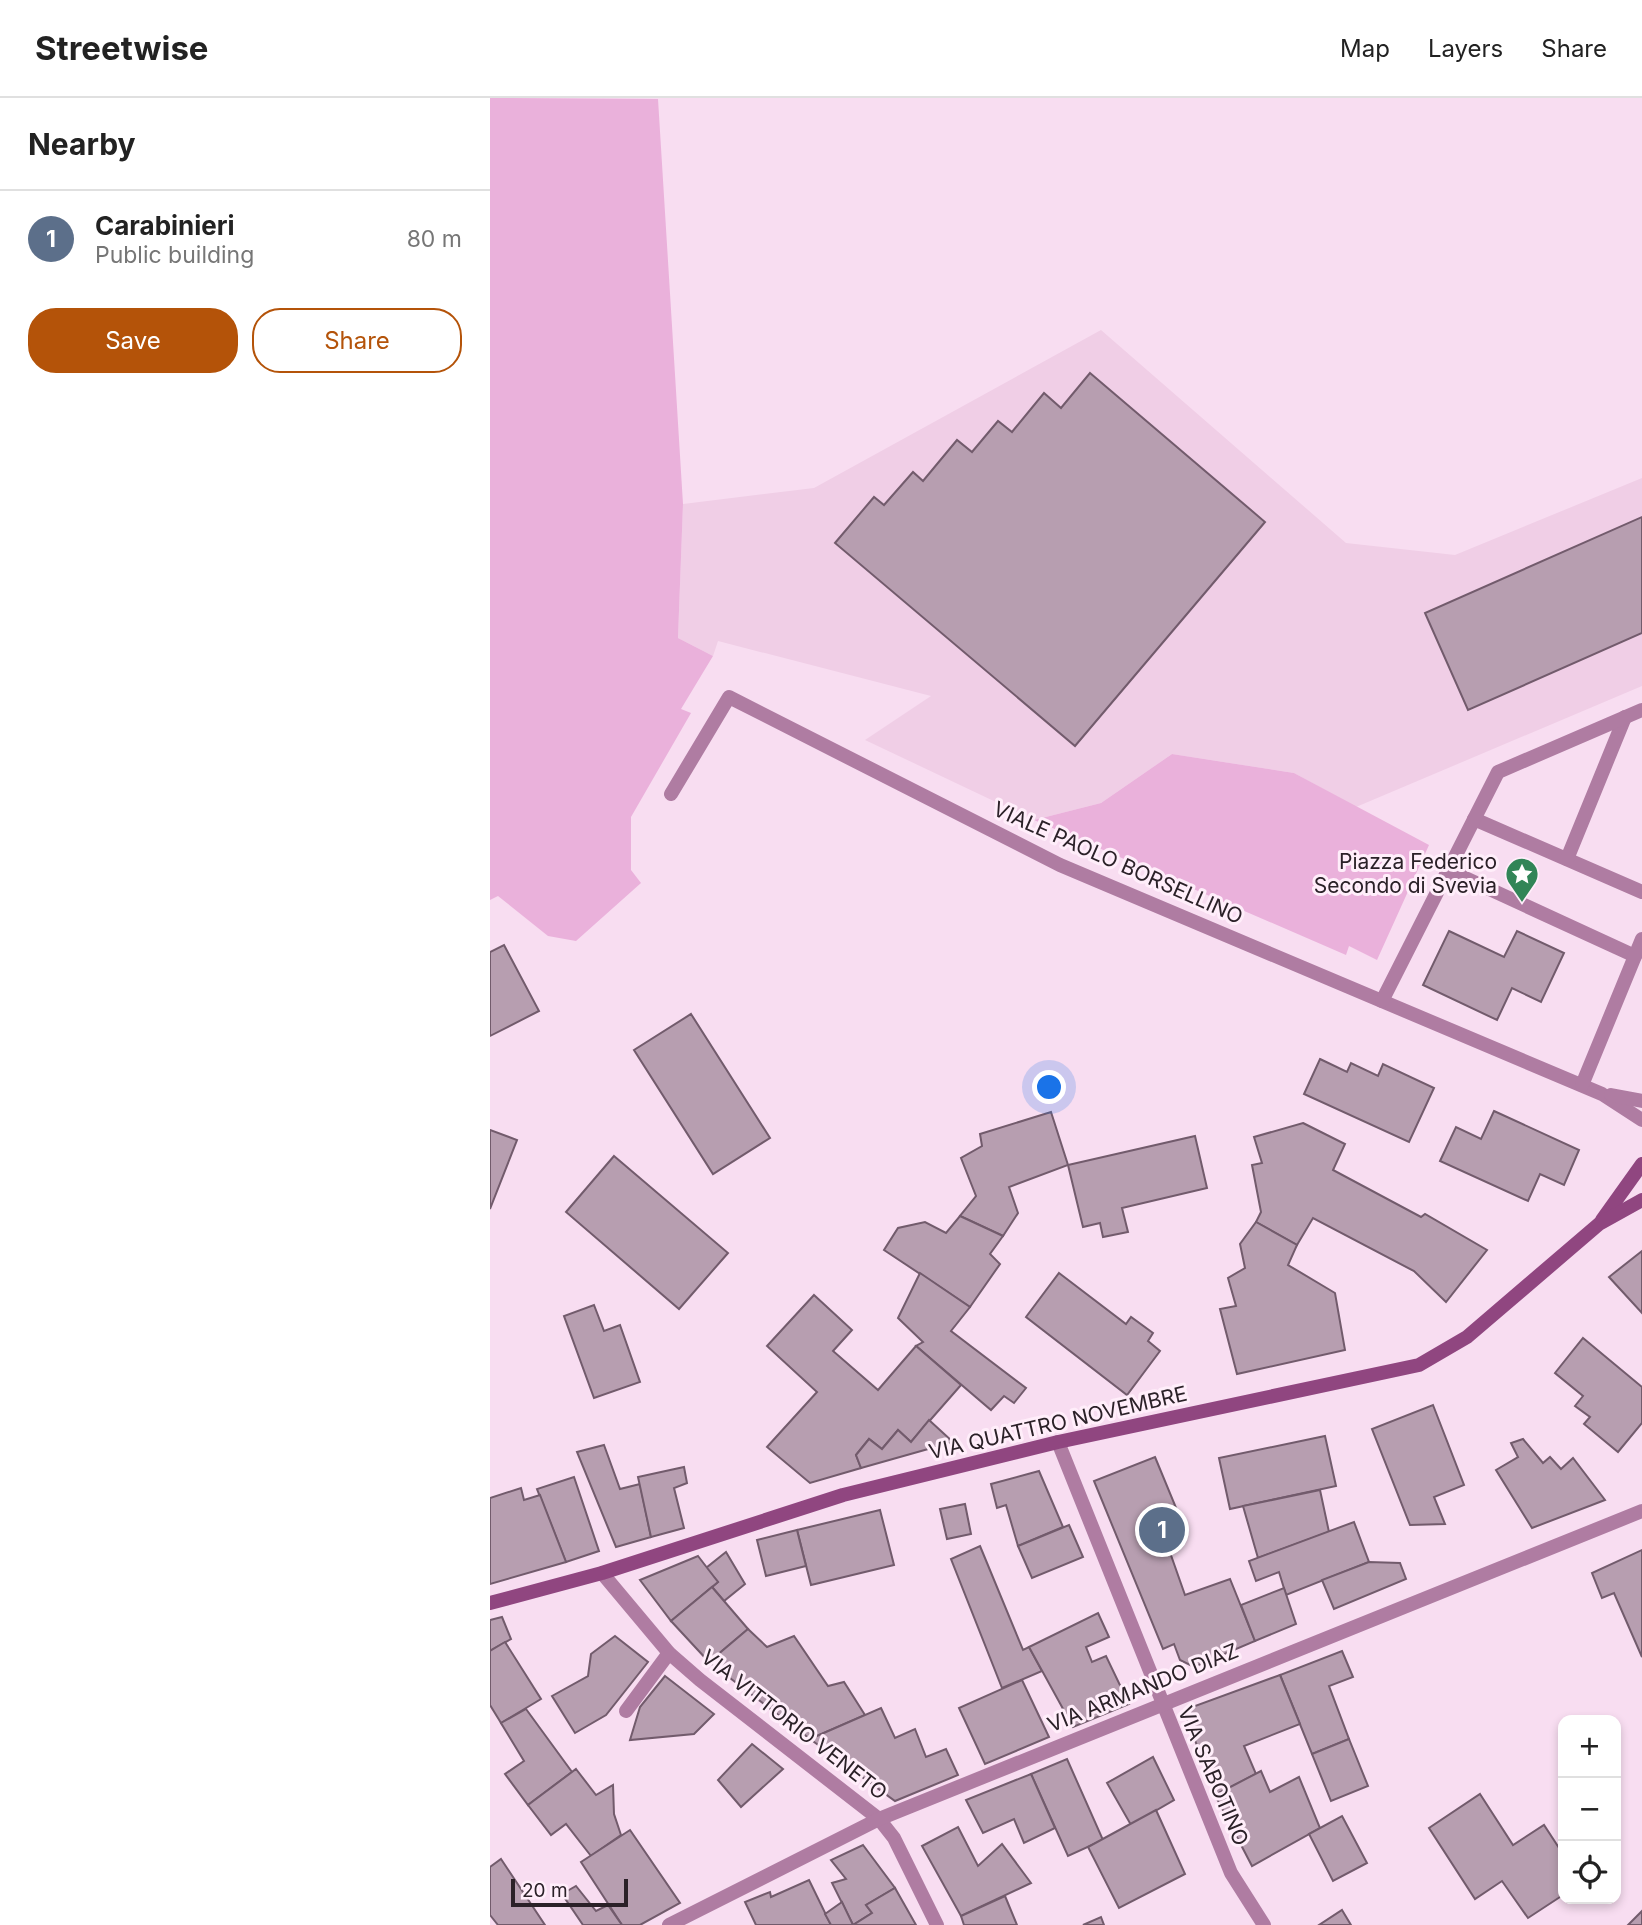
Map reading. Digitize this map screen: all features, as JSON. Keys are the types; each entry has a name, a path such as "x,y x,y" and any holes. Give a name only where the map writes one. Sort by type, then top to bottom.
{"street":[{"name":"VIALE PAOLO BORSELLINO","path":"671,794 729,697 1060,865 1602,1094"},
{"path":"1382,1001 1498,772 1642,710"},
{"path":"1567,859 1625,717"},
{"path":"1474,819 1642,892"},
{"path":"1448,870 1635,956"},
{"path":"1582,1085 1642,939"},
{"path":"1602,1094 1642,1101"},
{"path":"1602,1094 1642,1120"},
{"path":"1599,1224 1642,1164"},
{"path":"1599,1224 1642,1200"},
{"name":"VIA QUATTRO NOVEMBRE","path":"490,1603 602,1573 843,1495 1058,1442 1419,1365 1467,1337 1599,1224"},
{"name":"VIA SABOTINO","path":"1058,1442 1160,1703 1231,1873 1264,1925"},
{"name":"VIA ARMANDO DIAZ","path":"669,1925 878,1819 1160,1703 1642,1511"},
{"name":"VIA VITTORIO VENETO","path":"602,1573 669,1653 878,1819 894,1838 937,1925"},
{"path":"626,1711 669,1653"}],"shaded area":[{"path":"490,98 658,99 683,504 678,638 713,656 681,709 691,713 631,817 631,870 641,883 576,941 548,936 498,896 490,900"},
{"path":"1101,330 1346,543 1455,555 1642,478 1642,686 1356,807 1294,773 1172,754 1101,803 1034,820 865,740 931,696 718,641 713,656 678,638 683,504 814,488"},
{"path":"1172,754 1294,773 1429,845 1377,960 1349,946 1346,955 1034,820 1101,803"}],"building":[{"path":"1090,373 1265,522 1075,746 835,543 874,497 884,505 913,472 923,481 957,440 972,452 998,421 1012,432 1044,393 1061,408"},
{"path":"1642,517 1642,633 1468,710 1425,613"},
{"path":"1449,931 1504,957 1517,931 1564,953 1541,1002 1512,988 1497,1020 1423,985"},
{"path":"504,945 539,1011 490,1036 490,952"},
{"path":"691,1014 770,1138 713,1174 634,1050"},
{"path":"1320,1059 1347,1072 1351,1063 1378,1076 1383,1064 1434,1088 1409,1142 1304,1094"},
{"path":"1494,1111 1579,1150 1564,1185 1540,1174 1528,1201 1440,1161 1456,1127 1481,1139"},
{"path":"1051,1112 1068,1165 1009,1187 1018,1213 1003,1236 960,1216 976,1196 961,1158 982,1146 980,1134"},
{"path":"1303,1123 1345,1144 1333,1170 1421,1217 1425,1214 1487,1250 1446,1302 1414,1271 1313,1218 1297,1245 1256,1222 1261,1212 1252,1165 1262,1163 1254,1137"},
{"path":"490,1130 517,1140 490,1209"},
{"path":"1195,1136 1207,1188 1122,1208 1128,1232 1103,1237 1100,1223 1083,1227 1068,1165"},
{"path":"614,1156 728,1253 679,1309 566,1212"},
{"path":"960,1216 1003,1236 990,1254 1000,1264 970,1307 884,1250 898,1228 925,1222 946,1233"},
{"path":"1256,1222 1297,1245 1288,1265 1335,1293 1345,1350 1237,1374 1220,1309 1236,1306 1228,1278 1245,1268 1240,1244"},
{"path":"1642,1251 1642,1313 1609,1277"},
{"path":"920,1273 970,1307 951,1331 1026,1388 1014,1403 1004,1396 991,1410 916,1346 923,1342 898,1318"},
{"path":"1059,1273 1126,1324 1131,1317 1153,1333 1148,1341 1160,1351 1127,1395 1026,1317"},
{"path":"814,1295 852,1330 833,1351 878,1390 916,1346 961,1385 911,1442 898,1430 882,1449 869,1439 856,1455 861,1468 810,1483 767,1447 817,1392 767,1346"},
{"path":"594,1305 604,1331 620,1325 640,1382 594,1398 564,1316"},
{"path":"1583,1338 1642,1387 1642,1423 1618,1452 1584,1424 1590,1417 1575,1406 1583,1396 1555,1373"},
{"path":"1433,1405 1464,1485 1434,1497 1445,1524 1410,1525 1372,1429"},
{"path":"929,1420 953,1442 861,1468 856,1455 869,1439 882,1449 898,1430 911,1442"},
{"path":"1325,1436 1336,1486 1230,1509 1219,1458"},
{"path":"1523,1439 1543,1463 1550,1457 1561,1469 1573,1458 1605,1500 1532,1528 1496,1470 1518,1457 1511,1443"},
{"path":"604,1445 620,1489 640,1484 651,1537 616,1547 577,1452"},
{"path":"1155,1457 1186,1532 1166,1541 1185,1595 1230,1579 1255,1641 1194,1667 1180,1660 1174,1644 1163,1649 1094,1481"},
{"path":"684,1467 687,1483 674,1488 684,1528 651,1537 638,1477"},
{"path":"1039,1471 1063,1527 1018,1546 1006,1505 997,1508 991,1484"},
{"path":"574,1477 599,1551 566,1562 537,1489"},
{"path":"521,1488 524,1500 540,1495 566,1562 490,1584 490,1498"},
{"path":"1320,1490 1329,1532 1258,1558 1243,1506"},
{"path":"965,1504 971,1534 947,1539 940,1509"},
{"path":"880,1510 894,1565 811,1585 797,1530"},
{"path":"1354,1522 1369,1562 1286,1595 1279,1572 1256,1581 1249,1561"},
{"path":"1069,1525 1083,1557 1032,1578 1018,1546"},
{"path":"797,1530 806,1566 766,1576 757,1540"},
{"path":"980,1546 1023,1650 1029,1647 1042,1671 1002,1688 951,1559"},
{"path":"1642,1550 1642,1657 1614,1593 1602,1598 1592,1573"},
{"path":"726,1552 745,1584 724,1601 712,1587 718,1582 706,1568"},
{"path":"698,1556 718,1582 671,1621 640,1580"},
{"path":"1369,1562 1400,1563 1406,1579 1334,1609 1322,1580"},
{"path":"712,1587 748,1629 709,1662 671,1621"},
{"path":"1284,1588 1296,1624 1255,1641 1241,1605"},
{"path":"1098,1613 1109,1637 1086,1647 1092,1662 1106,1656 1129,1704 1073,1727 1029,1647"},
{"path":"502,1617 511,1639 490,1651 490,1620"},
{"path":"748,1629 767,1647 794,1636 828,1686 844,1682 865,1715 810,1739 709,1662"},
{"path":"615,1636 648,1662 606,1715 575,1733 552,1696 588,1676 591,1654"},
{"path":"505,1642 541,1699 501,1723 490,1705 490,1651"},
{"path":"1342,1651 1353,1677 1329,1686 1349,1739 1312,1754 1280,1675"},
{"path":"1280,1675 1300,1724 1244,1746 1256,1774 1215,1795 1184,1710"},
{"path":"665,1676 714,1714 694,1734 630,1740 640,1707"},
{"path":"1022,1680 1049,1737 985,1764 959,1708"},
{"path":"881,1708 895,1738 915,1729 926,1757 946,1749 958,1775 895,1801 810,1739"},
{"path":"526,1709 572,1772 528,1805 505,1774 524,1761 501,1723"},
{"path":"1349,1739 1368,1786 1331,1801 1312,1754"},
{"path":"752,1744 783,1769 741,1807 718,1780"},
{"path":"1153,1757 1174,1800 1131,1825 1107,1783"},
{"path":"1067,1759 1103,1840 1068,1856 1031,1774"},
{"path":"576,1769 596,1795 613,1785 614,1814 621,1835 591,1856 566,1824 551,1835 528,1805"},
{"path":"1261,1771 1270,1792 1299,1777 1320,1828 1252,1866 1215,1795"},
{"path":"1031,1774 1055,1828 1024,1843 1014,1819 983,1833 966,1800"},
{"path":"1480,1794 1513,1845 1544,1825 1558,1846 1558,1898 1528,1918 1502,1881 1475,1899 1429,1828"},
{"path":"1156,1810 1185,1874 1119,1908 1088,1847"},
{"path":"1342,1816 1367,1863 1333,1881 1309,1834"},
{"path":"958,1827 978,1866 1002,1844 1031,1883 961,1916 922,1846"},
{"path":"630,1830 680,1903 640,1925 622,1925 581,1862"},
{"path":"863,1845 895,1888 866,1905 872,1913 853,1925 832,1883 846,1879 831,1860"},
{"path":"501,1859 545,1925 498,1925 490,1915 490,1867"},
{"path":"809,1880 831,1925 756,1925 745,1902 770,1892 771,1897"},
{"path":"576,1886 596,1911 608,1905 622,1925 583,1925 562,1894"},
{"path":"895,1888 916,1925 853,1925 872,1913 866,1905"},
{"path":"1005,1896 1017,1925 964,1925 961,1916"},
{"path":"842,1902 853,1925 831,1925 825,1914"},
{"path":"1342,1910 1351,1925 1319,1925"},
{"path":"1642,1911 1642,1925 1628,1925"},
{"path":"1101,1917 1104,1925 1083,1925"}],"place":[{"name":"Piazza Federico Secondo di Svevia","path":"1522,904"},
{"name":"Carabinieri","path":"1162,1530"}]}
